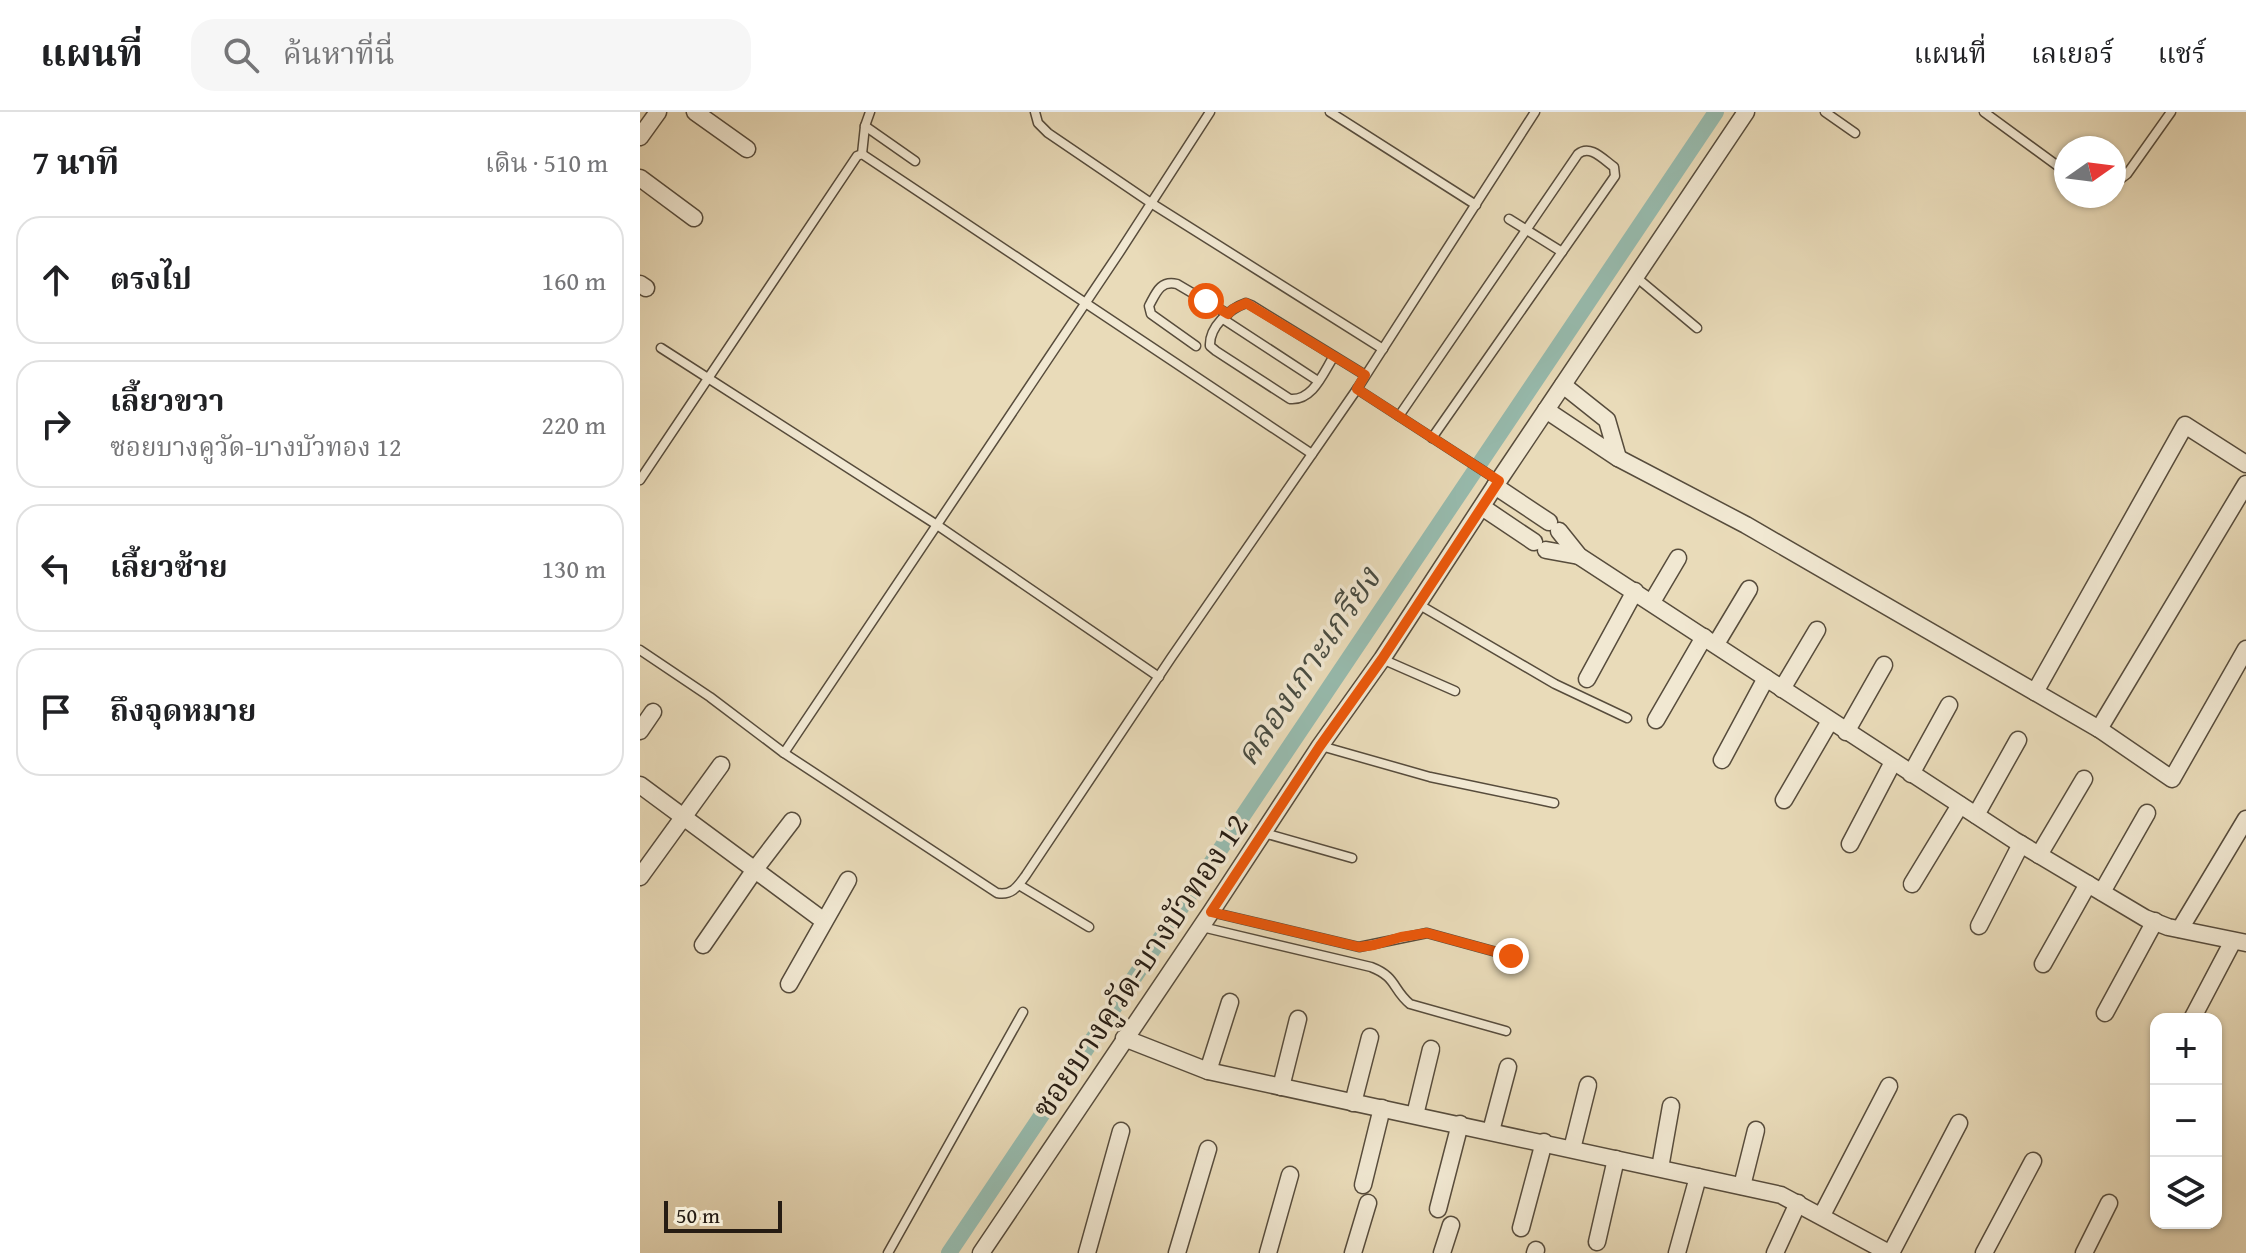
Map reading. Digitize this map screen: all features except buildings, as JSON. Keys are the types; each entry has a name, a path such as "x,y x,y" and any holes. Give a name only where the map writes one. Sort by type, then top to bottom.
{"street":[{"path":"640,137 658,112"},
{"path":"695,112 747,149"},
{"name":"ซอยบางคูวัด-บางบัวทอง 12","path":"981,1253 1746,112"},
{"path":"640,178 694,218"},
{"path":"1563,385 1607,420 1618,458"},
{"path":"1546,410 1618,458 1746,525 2099,729 2172,779 2246,649"},
{"path":"2035,692 2185,425 2246,464"},
{"path":"1497,484 1554,527 1579,556 2021,844 2155,921 2240,942 2196,1013"},
{"path":"2099,729 2246,484"},
{"path":"1482,507 1540,546 1579,556"},
{"path":"1652,602 1678,558"},
{"path":"1656,720 1749,589"},
{"path":"1587,679 1635,591"},
{"path":"1782,689 1817,630"},
{"path":"1846,732 1884,665"},
{"path":"1722,760 1766,678"},
{"path":"1911,774 1949,705"},
{"path":"640,731 653,712"},
{"path":"1784,800 1830,721"},
{"path":"1976,815 2018,740"},
{"path":"1850,844 1893,762"},
{"path":"640,877 721,765"},
{"path":"2039,855 2084,779"},
{"path":"640,785 824,921"},
{"path":"1912,884 1960,805"},
{"path":"2043,964 2147,813"},
{"path":"2180,929 2246,819"},
{"path":"703,945 792,821"},
{"path":"1979,926 2021,844"},
{"path":"789,984 848,880"},
{"path":"2105,1013 2155,921"},
{"path":"1208,1071 1230,1002"},
{"path":"1281,1087 1298,1019"},
{"path":"1353,1103 1370,1037"},
{"path":"1124,1038 1208,1071 1781,1195 1822,1215 1872,1249 1890,1253 1959,1123"},
{"path":"1415,1115 1431,1049"},
{"path":"1491,1131 1508,1067"},
{"path":"1572,1149 1588,1085"},
{"path":"1822,1215 1889,1086"},
{"path":"1660,1168 1671,1106"},
{"path":"1363,1185 1382,1108"},
{"path":"1438,1209 1460,1124"},
{"path":"1742,1186 1756,1130"},
{"path":"1087,1253 1121,1131"},
{"path":"1521,1228 1544,1142"},
{"path":"1177,1253 1208,1149"},
{"path":"1597,1242 1616,1159"},
{"path":"1984,1253 2033,1161"},
{"path":"1268,1253 1290,1175"},
{"path":"1677,1253 1698,1177"},
{"path":"1353,1253 1368,1203"},
{"path":"1775,1253 1798,1203"},
{"path":"2084,1253 2109,1203"},
{"path":"1442,1253 1451,1225"}],"lane":[{"path":"862,154 870,112"},
{"path":"1035,112 1038,123 1048,133 1151,203 1383,349"},
{"path":"784,753 1210,112"},
{"path":"1330,112 1476,205"},
{"path":"640,650 710,697 784,753 997,893 1004,895 1011,892 1019,885 1357,389 1535,112"},
{"path":"1825,112 1855,133"},
{"path":"1984,112 2054,163"},
{"path":"2126,175 2171,112"},
{"path":"865,126 915,161"},
{"path":"1399,416 1578,154 1584,149 1589,150 1614,167 1615,176 1432,438"},
{"path":"862,154 1312,454"},
{"path":"640,480 857,156 862,154"},
{"path":"1509,219 1562,252"},
{"path":"1636,277 1697,328"},
{"path":"1196,346 1151,314 1149,306 1162,284 1177,284 1318,381"},
{"path":"1334,356 1311,392 1295,400 1210,346 1210,338 1233,309 1246,303 1334,356 1365,375"},
{"path":"661,348 937,525 1159,677"},
{"path":"1357,389 1481,470 1497,484"},
{"path":"1418,604 1555,684 1627,718"},
{"path":"1382,659 1455,691"},
{"path":"1320,746 1430,777 1554,803"},
{"path":"1263,833 1352,858"},
{"path":"1019,885 1089,927"},
{"path":"1211,912 1359,947 1427,933 1511,956"},
{"path":"1201,927 1371,967 1393,980 1402,998 1410,1004 1506,1031"},
{"path":"888,1253 1023,1012"}],"waterway":[{"name":"คลองเกาะเกรียง","path":"949,1253 1716,112"}],"route":[{"path":"1206,301 1228,314 1246,303 1365,375 1357,389 1499,481 1211,912 1359,947 1427,933 1511,956"}]}
